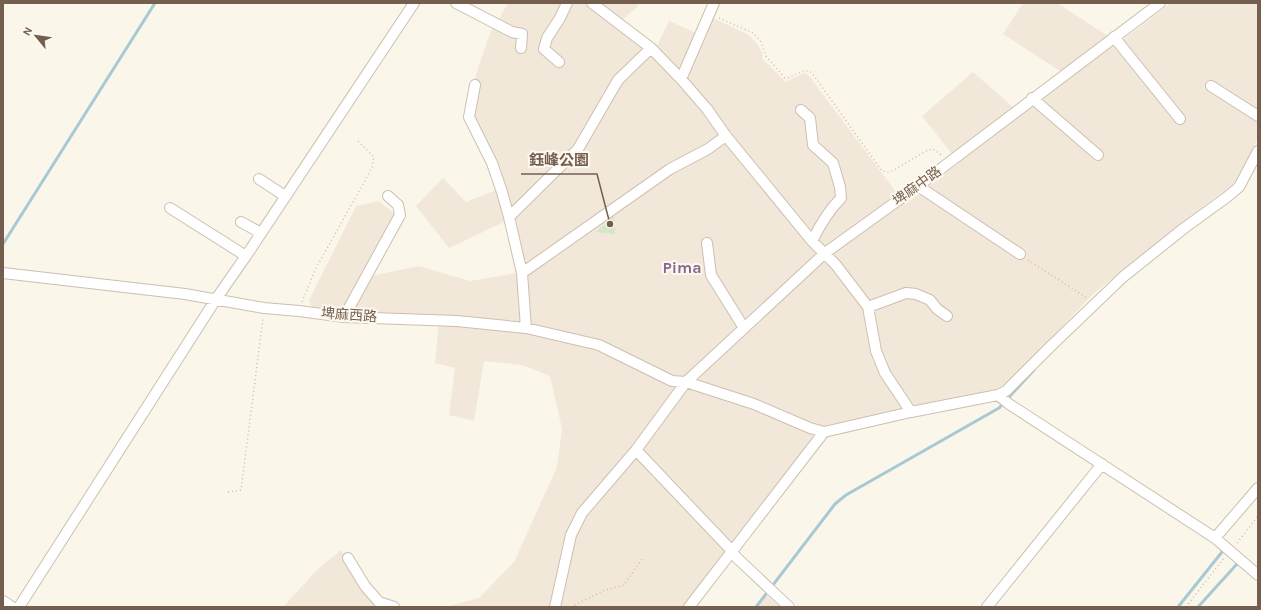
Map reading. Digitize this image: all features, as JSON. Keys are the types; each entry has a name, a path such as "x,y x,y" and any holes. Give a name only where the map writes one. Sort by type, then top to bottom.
{"street":[{"path":"19,607 216,299 414,3"},
{"path":"456,3 512,32 522,34 521,48"},
{"path":"560,62 544,49 547,38 560,18 567,3"},
{"path":"592,3 651,48 681,79 707,109 726,136 812,241 836,265 868,307 876,351 885,373 911,412"},
{"path":"681,79 714,3"},
{"name":"埤麻中路","path":"555,607 571,535 582,513 636,450 686,382 825,253 918,186 1032,98 1160,3"},
{"path":"1114,37 1180,119"},
{"path":"509,217 578,149 618,80 651,48"},
{"path":"475,84 469,117 492,163 509,217 522,272 526,328"},
{"path":"1211,86 1258,116"},
{"path":"1032,98 1098,155"},
{"path":"801,110 810,118 813,145 833,163 840,187 841,198 828,212 812,241"},
{"path":"522,272 670,169 708,149 726,136"},
{"path":"689,607 824,432 911,412 998,395 1006,391 1123,277 1239,187 1258,151"},
{"path":"259,179 285,196"},
{"path":"918,186 1020,254"},
{"path":"344,317 400,215 398,205 388,196"},
{"path":"170,208 246,256"},
{"path":"242,222 261,233"},
{"path":"707,243 711,275 744,328"},
{"name":"埤麻西路","path":"3,273 216,299 264,308 344,317 457,321 526,328 599,345 672,381 686,382 754,404 810,428 824,432"},
{"path":"868,307 906,293 916,294 930,300 937,309 947,316"},
{"path":"998,395 1009,404 1223,545 1258,575"},
{"path":"636,450 736,557 788,607"},
{"path":"987,607 1102,464"},
{"path":"1223,545 1258,488"},
{"path":"348,558 365,586 379,602 394,607"},
{"path":"3,601 12,607"}],"path":[{"path":"710,14 753,33 761,42 766,56 785,78 789,78 804,70 808,70 812,73 882,171 888,172 894,170 926,151 933,149 951,161"},
{"path":"299,311 315,270 372,168 374,157 357,140"},
{"path":"1020,254 1095,304"},
{"path":"228,492 241,490 264,308"},
{"path":"1186,607 1223,545 1258,516"},
{"path":"572,607 605,590 624,585 642,559"}],"shaded area":[{"path":"508,3 638,3 637,7 620,22 656,48 669,21 701,35 711,17 749,35 758,45 763,54 762,58 786,82 801,74 806,73 810,77 905,204 959,163 922,116 973,72 1013,107 1060,71 1003,34 1023,3 1057,3 1108,36 1115,46 1171,3 1258,3 1258,139 1236,182 1094,293 998,392 823,426 815,434 682,607 446,607 479,598 514,562 557,467 562,429 550,376 522,365 484,361 474,421 449,415 455,368 435,363 439,320 312,308 309,300 356,206 379,201 401,219 366,277 419,266 470,281 516,273 508,220 449,248 416,206 443,178 466,202 499,189 465,116 478,68 493,25 498,21"},
{"path":"341,550 349,568 377,607 283,607 316,571"},
{"path":"766,595 780,607 757,607"}],"green space":[{"path":"614,215 615,234 596,232"}],"waterway":[{"path":"3,244 155,3"},
{"path":"756,607 835,504 846,495 999,408 1034,370"},
{"path":"1178,607 1222,552 1222,547"},
{"path":"1198,607 1237,564"}],"place":[{"name":"鈺峰公園","path":"610,224"}],"district":[{"name":"Pima","path":"682,267"}]}
